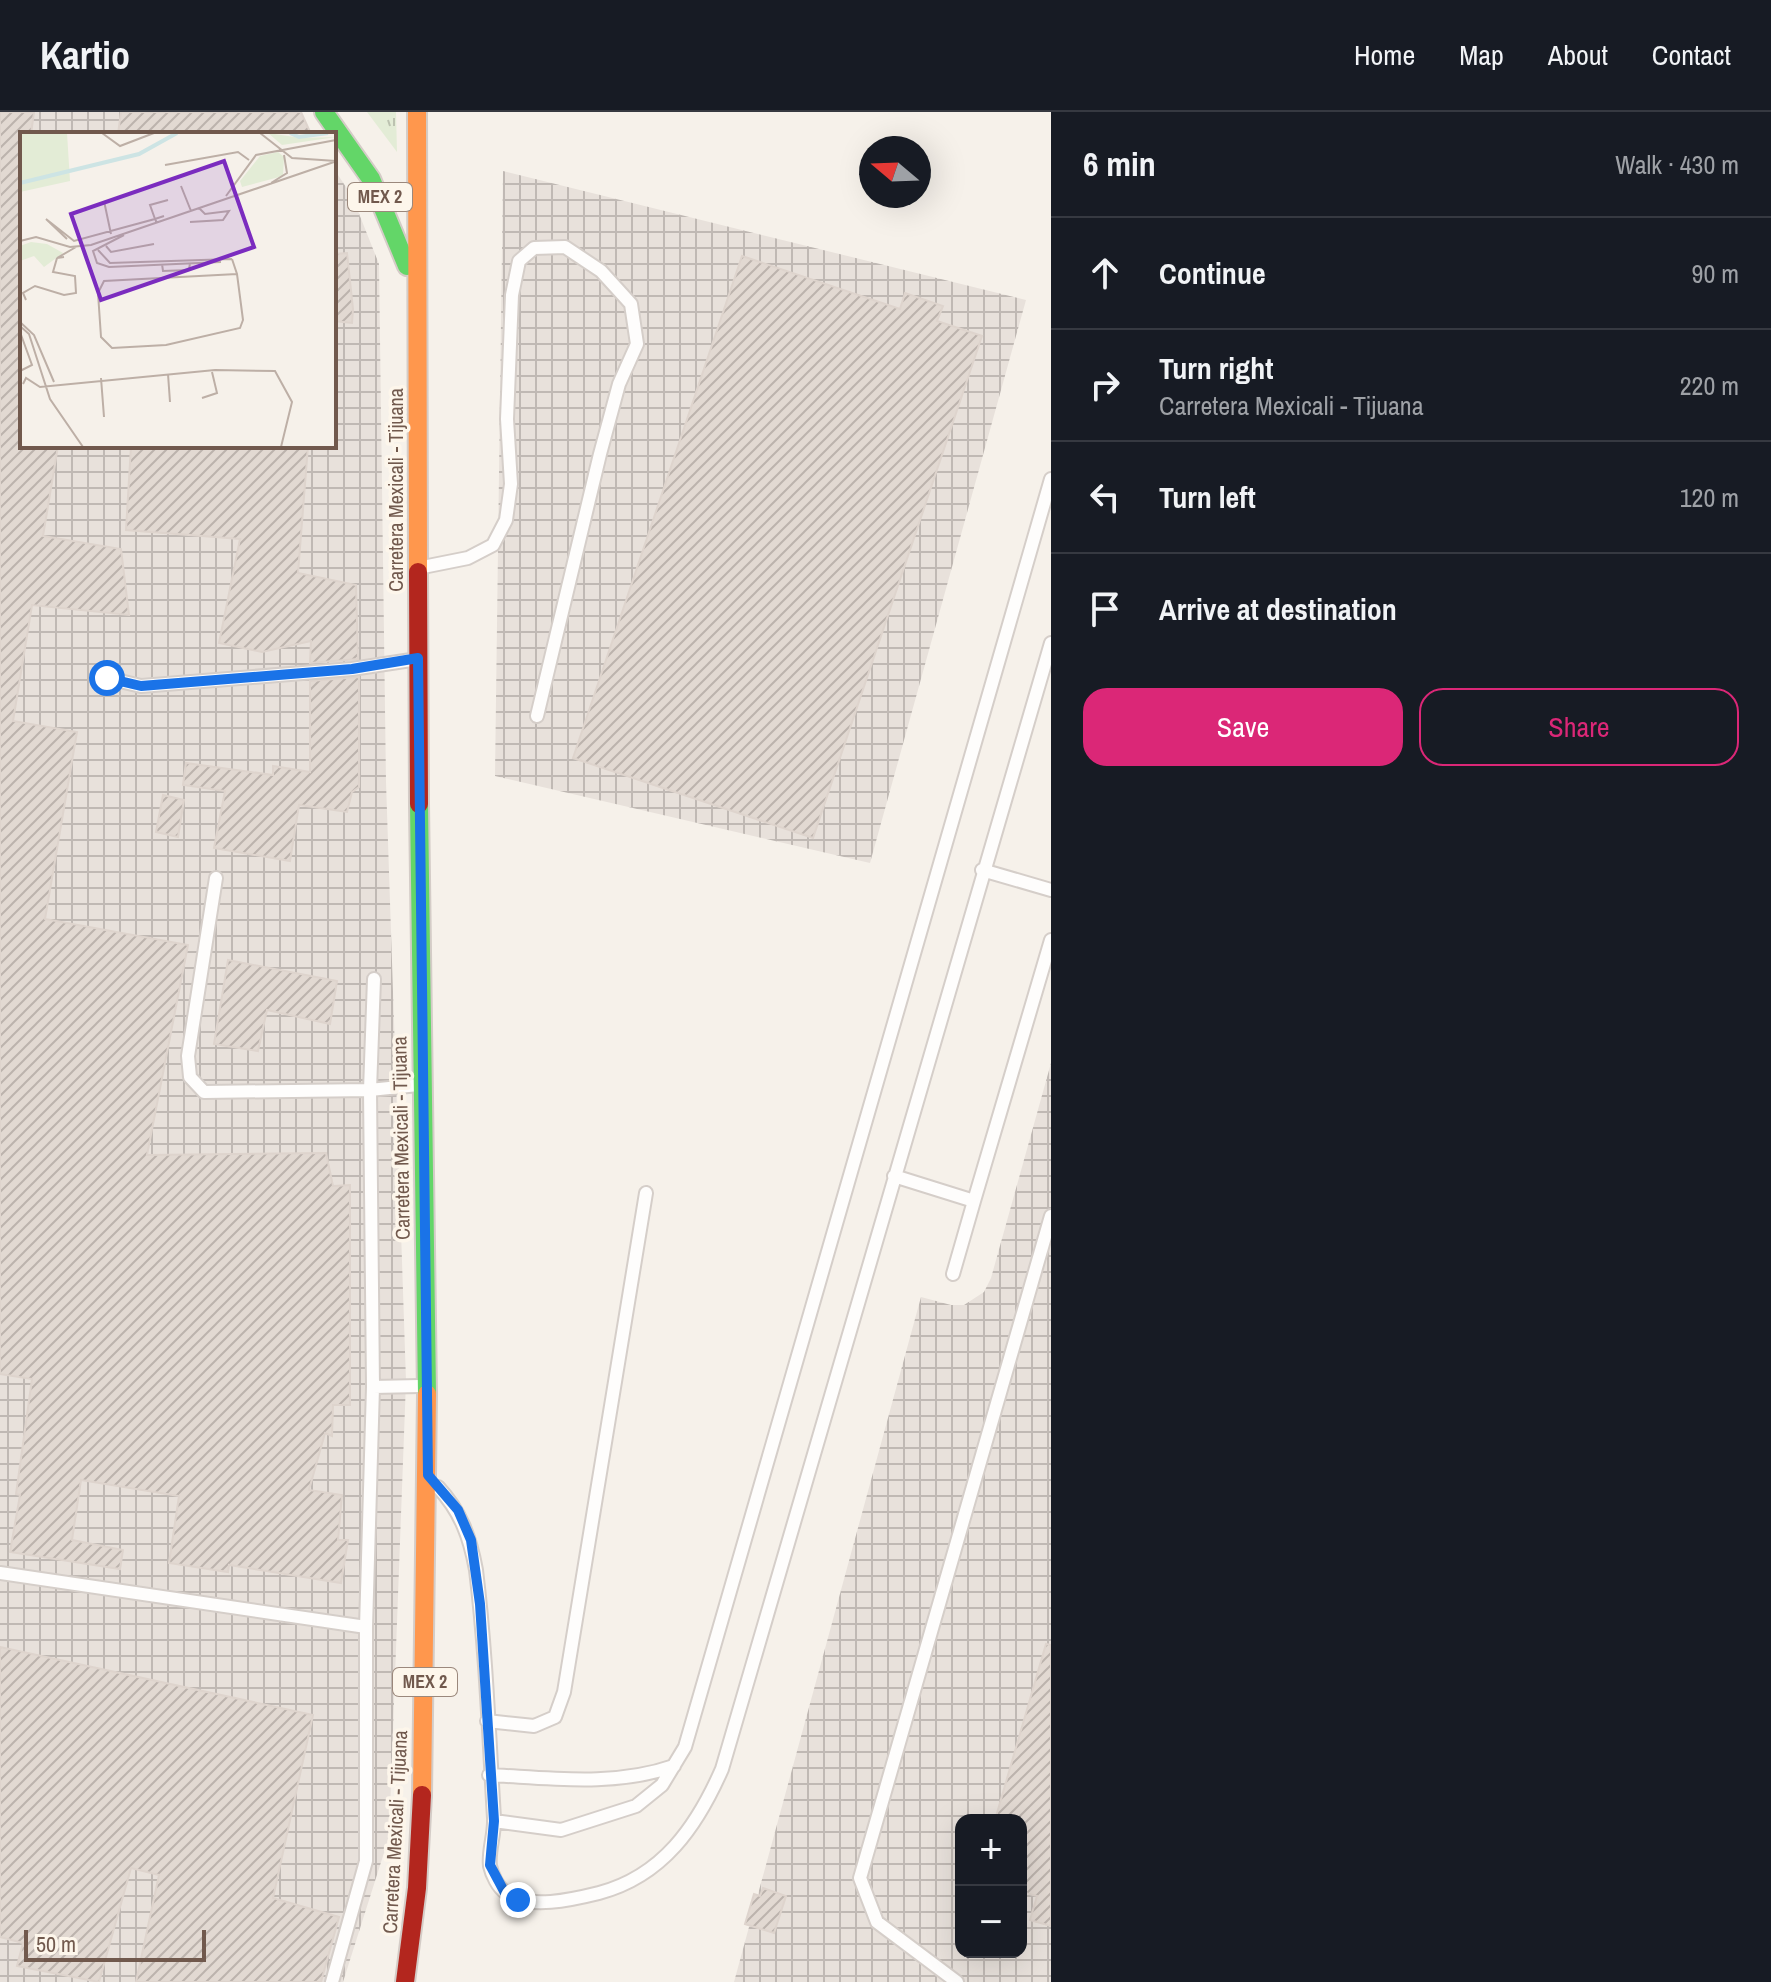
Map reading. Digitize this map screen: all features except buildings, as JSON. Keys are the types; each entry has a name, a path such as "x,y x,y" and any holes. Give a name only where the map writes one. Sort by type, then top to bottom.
{"main road":[{"name":"Carretera Mexicali - Tijuana","path":"324,112 371,179 417,292"},
{"name":"Carretera Mexicali - Tijuana","path":"408,1977 422,1791 428,1475 418,658 417,112"}],"lane":[{"path":"419,567 468,558 493,545 506,520 511,484 507,419 512,295 519,261 534,248 565,247 601,271 631,304 637,344 619,384 607,426 537,716"},
{"path":"494,1821 561,1830 636,1806 662,1785 685,1747 1051,479"},
{"path":"428,1475 458,1510 471,1540 480,1604 494,1821 490,1865 496,1881 505,1893 518,1900 538,1902 599,1893 634,1879 680,1842 706,1805 742,1709 982,870 1051,643"},
{"path":"107,678 141,686 352,669 418,658"},
{"path":"982,870 1051,890"},
{"path":"216,878 188,1056 190,1077 204,1092 370,1090 422,1085"},
{"path":"953,1274 1051,940"},
{"path":"332,1982 366,1861 366,1627 373,1387 370,1090 374,979"},
{"path":"894,1176 974,1201"},
{"path":"487,1721 534,1726 555,1717 564,1692 646,1193"},
{"path":"957,1982 877,1922 860,1878 1051,1216"},
{"path":"373,1387 427,1386"},
{"path":"0,1573 366,1627"},
{"path":"489,1775 597,1780 650,1774 674,1766"}],"shaded area":[{"path":"0,112 291,112 309,132 20,132 20,448 336,448 336,172 352,196 379,264 386,782 406,1381 389,1837 343,1982 0,1982"},
{"path":"503,171 1026,300 870,863 495,776"},
{"path":"1051,1063 1051,1982 734,1982 921,1297 964,1305 984,1292 991,1278"}],"green space":[{"path":"367,112 396,112 397,152"}],"traffic: fast":[{"path":"324,112 371,179 407,266"},
{"path":"419,804 427,1394"}],"traffic: slow":[{"path":"417,112 418,572"},
{"path":"422,1795 427,1394"}],"traffic: jam":[{"path":"418,572 419,804"},
{"path":"405,1982 417,1888 422,1795"}],"route":[{"path":"107,678 141,686 352,669 418,658 428,1475 458,1510 471,1540 480,1604 494,1821 490,1865 505,1893 518,1900"}]}
